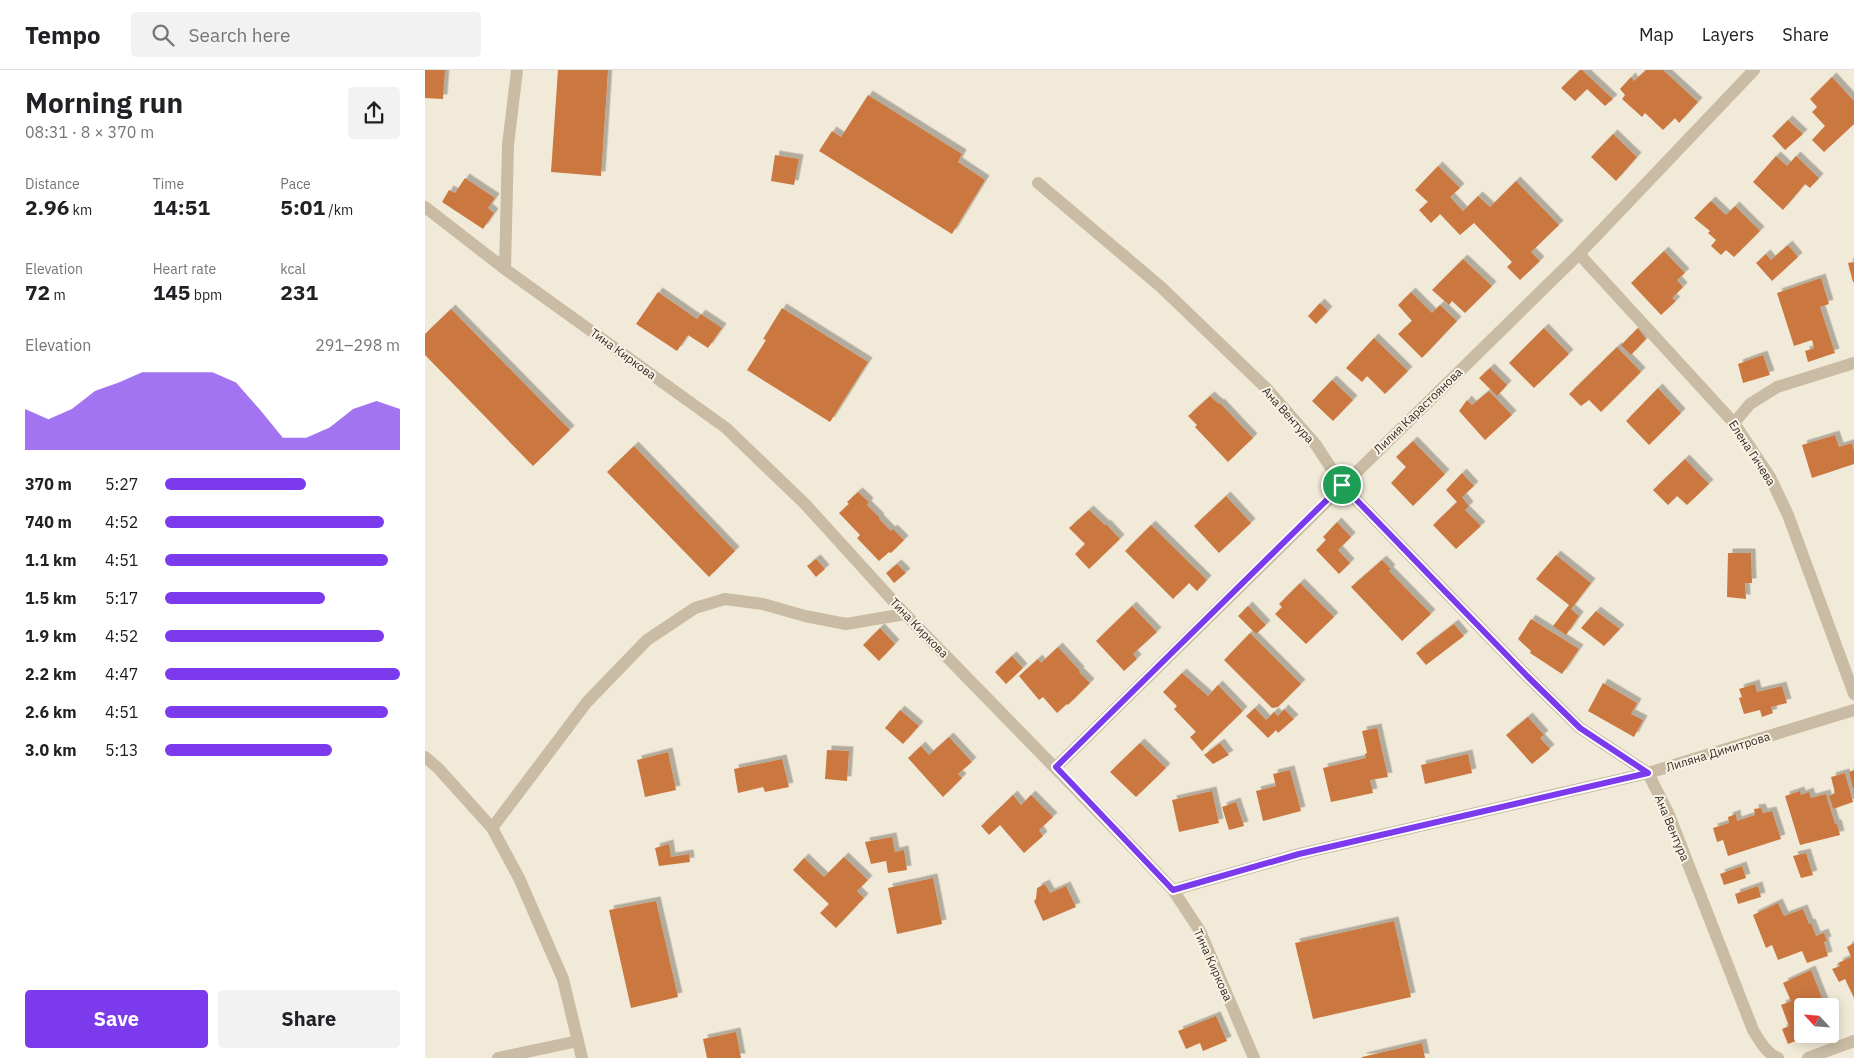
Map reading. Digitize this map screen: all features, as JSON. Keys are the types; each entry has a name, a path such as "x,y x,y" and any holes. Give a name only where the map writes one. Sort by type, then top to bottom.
{"street":[{"path":"505,269 508,145 517,70"},
{"name":"Лилия Карастоянова","path":"1056,767 1579,254 1754,70"},
{"name":"Ана Вентура","path":"1038,183 1161,286 1266,388 1316,445 1342,485 1580,728 1648,773 1669,815 1753,1030 1761,1045 1776,1057"},
{"name":"Тина Киркова","path":"425,207 505,269 726,428 805,504 905,614 1056,767 1173,890 1200,931 1254,1058"},
{"name":"Елена Гичева","path":"1579,254 1734,423 1770,477 1788,515 1854,694"},
{"path":"1734,423 1750,404 1777,387 1854,363"},
{"path":"492,828 587,702 647,640 695,608 725,599 763,604 805,616 846,624 905,614"},
{"name":"Лиляна Димитрова","path":"1173,890 1299,854 1648,773 1854,710"},
{"path":"425,756 492,828 519,878 563,980 582,1058"},
{"path":"498,1058 578,1041"},
{"path":"1808,1058 1854,1041"}],"building":[{"path":"425,70 445,70 443,99 425,98"},
{"path":"558,70 608,70 601,176 551,172"},
{"path":"1580,70 1613,99 1605,106 1587,89 1575,101 1561,88"},
{"path":"1646,70 1663,70 1698,102 1679,123 1675,118 1663,130 1645,113 1642,117 1622,99 1625,95 1620,89 1631,77 1634,81"},
{"path":"1832,77 1854,101 1854,124 1824,152 1812,140 1825,126 1812,112 1817,107 1810,99"},
{"path":"868,95 962,154 958,162 985,180 952,234 819,151 832,131 841,137"},
{"path":"1788,120 1803,134 1785,150 1772,136"},
{"path":"1613,134 1637,157 1616,181 1591,157"},
{"path":"775,155 799,159 794,185 771,181"},
{"path":"1776,156 1787,166 1796,156 1819,178 1810,188 1805,184 1783,210 1753,182"},
{"path":"1438,166 1460,188 1450,197 1463,211 1478,196 1490,207 1516,181 1559,225 1531,252 1540,261 1520,280 1507,267 1512,262 1474,223 1460,235 1440,214 1431,223 1419,210 1428,202 1415,190"},
{"path":"465,178 495,198 488,208 494,213 483,229 442,202 449,190 455,193"},
{"path":"1711,201 1726,215 1735,206 1760,231 1734,257 1726,250 1721,255 1711,246 1716,240 1708,233 1710,231 1694,218"},
{"path":"1788,245 1798,257 1772,281 1756,263 1766,254 1771,260"},
{"path":"1664,251 1685,273 1677,280 1683,287 1672,298 1676,301 1661,315 1631,283"},
{"path":"1463,259 1492,286 1465,313 1452,301 1449,305 1432,290"},
{"path":"1854,262 1854,282 1853,282 1848,263"},
{"path":"1821,278 1829,304 1820,307 1835,353 1808,362 1805,351 1814,348 1812,340 1794,346 1777,293"},
{"path":"658,292 697,319 701,314 722,328 708,348 688,335 677,351 636,324"},
{"path":"1411,292 1432,313 1440,305 1457,321 1422,358 1398,334 1412,321 1398,305"},
{"path":"1320,303 1328,311 1316,324 1308,316"},
{"path":"782,308 868,362 830,422 747,370 766,340 763,339"},
{"path":"451,309 570,430 533,466 425,355 425,334"},
{"path":"1544,328 1569,354 1534,388 1509,363"},
{"path":"1638,328 1646,339 1631,355 1621,345"},
{"path":"1374,338 1408,371 1385,394 1367,376 1362,382 1346,368"},
{"path":"1617,347 1641,372 1601,412 1589,400 1581,406 1569,394"},
{"path":"1763,355 1770,375 1743,383 1738,364"},
{"path":"1490,368 1507,385 1497,396 1479,378"},
{"path":"1332,380 1353,400 1333,421 1312,401"},
{"path":"1658,388 1681,413 1649,445 1626,421"},
{"path":"1489,391 1512,415 1485,440 1459,411 1467,400 1472,405"},
{"path":"1210,396 1220,403 1253,438 1228,462 1195,427 1197,425 1188,416"},
{"path":"1835,435 1839,447 1852,443 1854,464 1812,478 1802,445"},
{"path":"1413,441 1445,474 1413,506 1391,483 1406,467 1396,457"},
{"path":"634,446 735,551 709,577 607,472"},
{"path":"1685,459 1709,484 1687,505 1677,496 1668,505 1653,490"},
{"path":"1462,473 1474,486 1462,497 1469,506 1465,510 1481,526 1456,549 1433,525 1457,502 1446,490"},
{"path":"858,492 869,502 867,505 879,519 904,540 891,553 889,552 879,561 857,538 860,535 839,513"},
{"path":"1226,496 1251,523 1219,553 1194,526"},
{"path":"1089,510 1120,539 1089,569 1075,554 1085,544 1069,528"},
{"path":"1337,522 1351,537 1338,550 1350,563 1339,574 1316,550 1326,540 1323,537"},
{"path":"1151,525 1207,580 1197,591 1189,583 1173,599 1125,551"},
{"path":"1728,553 1751,553 1752,583 1745,583 1746,599 1727,597"},
{"path":"1556,555 1591,583 1571,609 1579,616 1566,635 1553,626 1569,605 1536,579"},
{"path":"816,559 825,569 816,577 807,566"},
{"path":"1382,560 1391,569 1389,571 1431,614 1402,641 1351,587"},
{"path":"897,564 906,573 894,583 886,573"},
{"path":"1300,583 1334,617 1306,644 1275,614 1282,607 1279,604"},
{"path":"1132,606 1157,632 1133,654 1137,659 1124,671 1096,641"},
{"path":"1248,606 1266,625 1256,634 1238,616"},
{"path":"1596,611 1620,629 1604,646 1581,628"},
{"path":"1531,619 1579,649 1562,674 1530,653 1531,651 1518,639"},
{"path":"1454,624 1464,636 1426,665 1416,653"},
{"path":"880,628 895,644 879,661 863,645"},
{"path":"1250,633 1301,684 1278,707 1272,708 1224,660"},
{"path":"1058,647 1090,683 1057,713 1043,697 1039,700 1019,676 1038,659 1041,663"},
{"path":"1012,656 1023,668 1006,684 995,672"},
{"path":"1182,673 1208,696 1218,685 1243,711 1202,751 1190,737 1196,732 1174,709 1177,706 1163,692"},
{"path":"1603,683 1637,703 1631,714 1643,720 1634,737 1588,711"},
{"path":"1755,684 1757,692 1782,686 1787,703 1771,707 1773,713 1762,717 1760,710 1744,714 1739,698 1742,697 1739,689"},
{"path":"1255,708 1266,720 1274,712 1278,716 1284,709 1294,719 1278,733 1276,730 1268,738 1246,716"},
{"path":"900,710 919,726 903,744 885,728"},
{"path":"1528,717 1544,735 1540,738 1550,749 1532,764 1506,735"},
{"path":"1377,728 1388,777 1370,780 1373,793 1331,802 1323,768 1366,758 1365,754 1367,753 1362,731"},
{"path":"949,737 972,762 958,774 962,778 943,797 908,758 921,746 929,755"},
{"path":"1140,743 1166,768 1136,797 1110,772"},
{"path":"1220,743 1229,755 1213,764 1204,755"},
{"path":"827,750 849,751 847,781 825,779"},
{"path":"668,752 676,790 645,797 637,760"},
{"path":"1468,754 1472,773 1425,784 1421,765"},
{"path":"782,759 789,787 765,792 763,787 738,793 734,769"},
{"path":"1290,770 1301,811 1263,821 1256,791 1276,786 1273,774"},
{"path":"1854,770 1854,788 1853,789 1849,772"},
{"path":"1845,773 1853,802 1833,809 1829,796 1835,793 1831,777"},
{"path":"1212,791 1219,823 1179,832 1172,800"},
{"path":"1800,791 1801,795 1809,792 1811,798 1826,794 1840,835 1800,845 1785,796"},
{"path":"1013,795 1021,805 1031,795 1053,817 1039,830 1043,836 1024,853 1000,825 989,835 981,826"},
{"path":"1236,802 1244,826 1229,830 1222,807"},
{"path":"1761,808 1763,813 1772,811 1781,839 1728,856 1723,840 1717,842 1713,828 1729,823 1728,817 1736,814 1737,821 1755,815 1754,809"},
{"path":"892,837 895,852 904,850 907,870 888,873 886,861 871,864 865,842"},
{"path":"669,844 671,857 689,854 690,862 659,866 655,848"},
{"path":"1806,853 1813,875 1801,878 1793,856"},
{"path":"844,857 868,880 857,891 864,898 836,928 820,913 829,904 793,870 804,858 824,877"},
{"path":"1742,866 1746,878 1724,885 1720,874"},
{"path":"933,878 942,924 897,934 888,888"},
{"path":"1045,884 1050,893 1066,886 1076,907 1043,921 1034,901 1037,888"},
{"path":"1758,886 1761,897 1738,904 1735,894"},
{"path":"656,901 678,997 631,1008 609,910"},
{"path":"1778,903 1784,916 1803,909 1816,936 1824,933 1827,941 1824,942 1828,956 1807,963 1802,951 1778,960 1772,945 1766,948 1753,915"},
{"path":"1394,921 1411,997 1313,1019 1295,943"},
{"path":"1854,943 1854,998 1845,979 1839,982 1832,969 1840,966 1838,963 1851,957 1847,947"},
{"path":"1811,970 1822,998 1794,998 1794,1042 1788,1044 1782,1029 1789,1026 1781,1005 1791,1001 1783,983"},
{"path":"1216,1016 1227,1041 1203,1051 1200,1043 1186,1049 1178,1031"},
{"path":"736,1032 741,1058 707,1058 703,1039"},
{"path":"1422,1043 1425,1058 1362,1058 1362,1057"}],"route":[{"path":"1342,485 1580,728 1648,773 1299,854 1173,890 1056,767 1342,485"}]}
